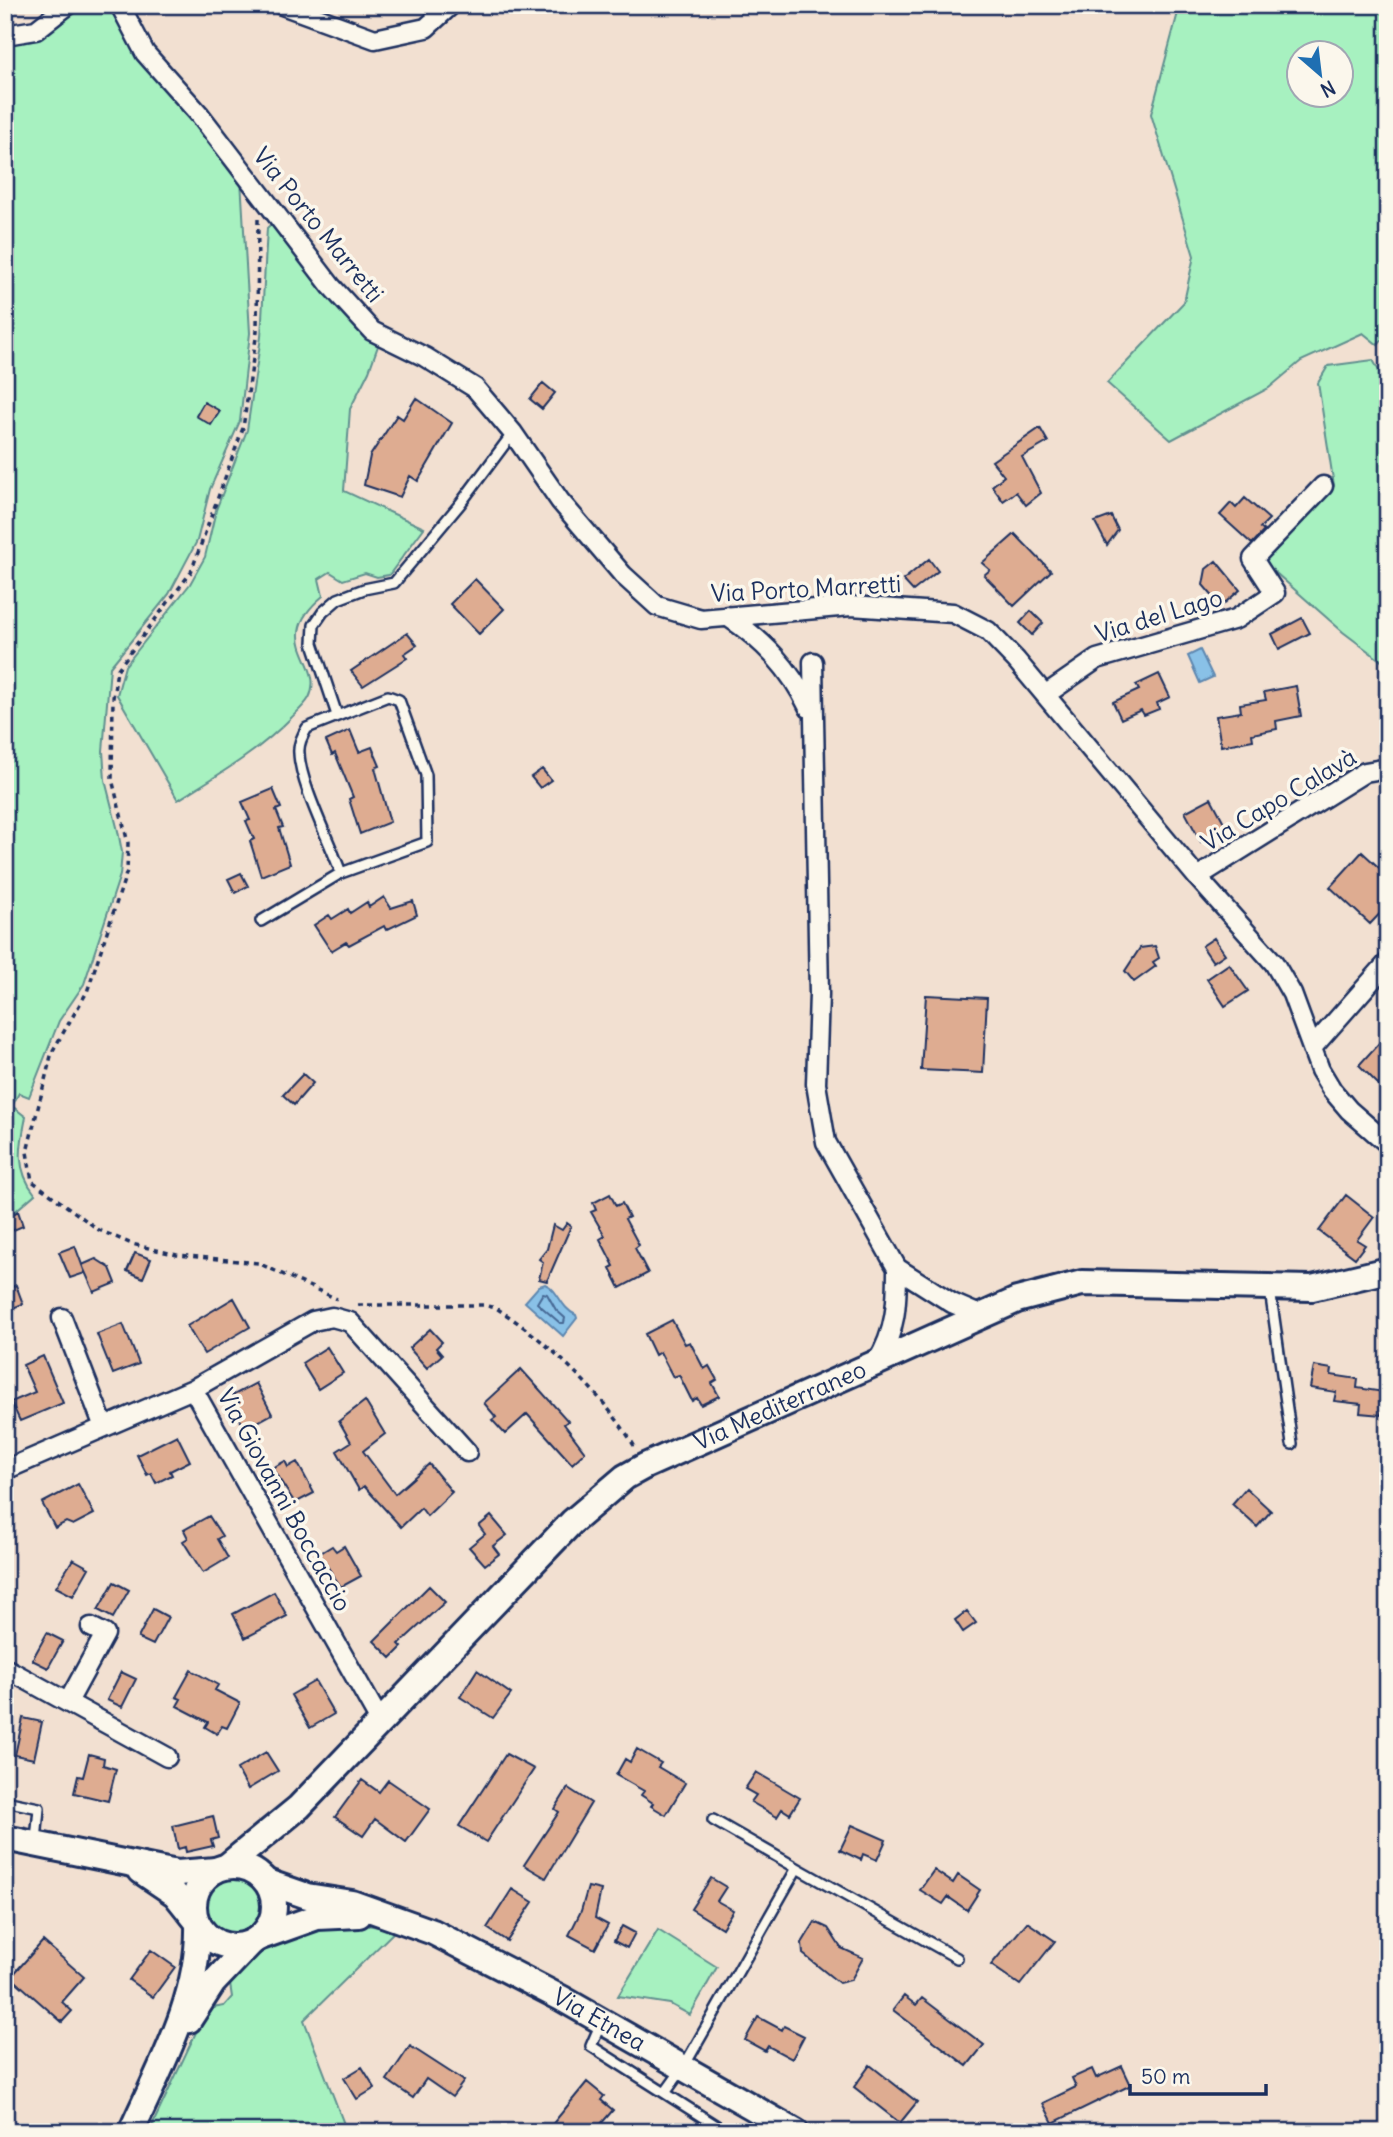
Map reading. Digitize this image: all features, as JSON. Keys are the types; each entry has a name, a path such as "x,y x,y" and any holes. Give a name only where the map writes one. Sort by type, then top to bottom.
{"street":[{"path":"5,36 36,30 68,5"},
{"name":"Via Porto Marretti","path":"120,5 145,54 200,115 331,286 372,331 425,357 475,388 513,433 560,501 623,575 657,606 701,619 851,606 953,613 988,631 1107,766 1197,877 1274,963 1292,994 1312,1048 1332,1090 1349,1110 1388,1144"},
{"path":"282,5 374,39 426,28 451,5"},
{"name":"Via del Lago","path":"1045,695 1097,659 1236,619 1275,593 1253,559 1323,486"},
{"path":"727,616 762,642 783,663 813,714"},
{"path":"813,662 813,714 817,739 818,1112 826,1142 844,1180 897,1268 942,1298 982,1316"},
{"name":"Via Capo Calavà","path":"1197,877 1365,772 1388,768"},
{"path":"1312,1048 1388,962"},
{"path":"877,1362 891,1339 898,1303 897,1268"},
{"name":"Via Mediterraneo","path":"299,1807 572,1522 625,1477 645,1466 1017,1300 1082,1283 1312,1288 1388,1270"},
{"name":"Via Giovanni Boccaccio","path":"380,1721 193,1389 313,1321 332,1317 350,1322 467,1452"},
{"path":"62,1318 104,1427"},
{"path":"5,1470 193,1389"},
{"path":"68,1702 105,1634 91,1627"},
{"path":"5,1668 167,1757"},
{"path":"131,2132 164,2059 195,1976 195,1893 205,1877 221,1868 299,1807"},
{"path":"164,2059 213,1983 270,1924 274,1899 265,1879 271,1854 299,1807"},
{"path":"5,1838 177,1872 246,1867 283,1890 352,1903 398,1919"},
{"path":"131,1865 161,1883 197,1921 205,1934 221,1944 234,1946 317,1917 352,1914 398,1919"},
{"name":"Via Etnea","path":"398,1919 433,1932 602,2022 790,2130"}],"lane":[{"path":"337,715 313,643 314,625 323,612 338,600 364,589 394,583 460,504 513,433"},
{"path":"261,921 341,873 427,842 426,775 399,701 388,696 307,728 301,737 298,752 303,772 341,873"},
{"path":"1270,1288 1292,1444"},
{"path":"5,1801 39,1808 36,1844"},
{"path":"713,1820 957,1958"},
{"path":"665,2093 683,2068 797,1868"},
{"path":"602,2022 591,2046 726,2132"}],"path":[{"path":"253,184 258,222 257,331 245,421 191,572 117,670 113,698 112,779 128,843 127,871 91,983 52,1052 27,1152 28,1167 33,1181 42,1191 99,1230 132,1244 177,1255 258,1263 346,1302"},
{"path":"354,1305 483,1305 496,1308 580,1377 622,1425 645,1466"}],"green space":[{"path":"88,5 116,5 145,64 160,84 192,116 241,179 250,333 240,421 210,489 197,541 169,594 110,667 103,751 105,780 122,852 120,875 84,984 59,1021 29,1097 19,1093 12,1106 26,1117 21,1148 22,1166 24,1176 35,1194 5,1220 5,45 32,41"},
{"path":"1180,5 1388,5 1388,333 1378,345 1363,333 1301,361 1269,388 1171,440 1107,383 1184,302 1194,256 1151,114"},
{"path":"271,224 275,225 379,343 369,371 350,409 344,491 424,528 389,575 377,577 365,573 343,580 330,572 319,579 323,596 307,612 300,626 299,639 313,685 309,698 265,742 178,800 117,695 125,666 190,584 205,557 216,510 247,430 261,337 267,228"},
{"path":"1373,360 1388,387 1388,666 1343,632 1261,560 1334,486 1318,383 1328,366"},
{"path":"236,1877 247,1879 260,1890 265,1906 263,1917 252,1930 236,1935 225,1933 212,1922 207,1906 209,1895 220,1882"},
{"path":"361,1924 396,1930 304,2020 347,2132 149,2132 207,2009 224,2006 232,1997 229,1978 261,1952 289,1937 320,1929"},
{"path":"658,1930 717,1967 690,2015 670,2004 618,1996"}],"water":[{"path":"1200,650 1213,677 1200,683 1188,656"},
{"path":"545,1284 554,1290 566,1308 576,1315 577,1318 563,1336 525,1302 539,1286"}],"building":[{"path":"543,383 555,393 542,409 530,399"},
{"path":"416,398 452,423 418,481 410,476 400,497 364,485 370,456 397,415 403,419"},
{"path":"204,402 220,411 211,425 196,416"},
{"path":"1040,428 1048,442 1022,457 1041,493 1026,505 1016,492 1003,501 992,486 1004,476 992,461"},
{"path":"1245,498 1269,519 1260,528 1264,531 1252,544 1220,515 1231,503 1236,508"},
{"path":"1111,516 1118,530 1107,545 1095,522"},
{"path":"1015,534 1051,571 1014,606 984,575 990,570 982,563"},
{"path":"929,559 938,571 913,591 903,580"},
{"path":"1216,561 1240,590 1221,606 1203,585 1206,569"},
{"path":"475,579 504,609 479,634 450,604"},
{"path":"1031,611 1043,623 1032,635 1020,623"},
{"path":"1302,618 1310,633 1279,649 1272,634"},
{"path":"407,633 417,645 404,654 407,658 363,686 351,671"},
{"path":"1159,674 1170,697 1157,703 1159,709 1144,715 1141,710 1121,719 1113,702 1139,690 1136,685"},
{"path":"1296,686 1301,716 1276,721 1277,729 1252,734 1253,740 1221,746 1216,716 1241,712 1240,704 1266,700 1264,692"},
{"path":"350,730 359,752 372,747 380,766 375,768 390,822 360,834 349,799 353,797 335,753 332,755 326,741"},
{"path":"542,769 551,780 540,788 531,777"},
{"path":"273,789 281,808 276,810 283,827 279,828 290,864 261,876 250,841 254,839 246,821 250,820 242,802"},
{"path":"1211,798 1227,828 1201,842 1185,812"},
{"path":"1362,852 1388,876 1388,905 1370,924 1330,887"},
{"path":"241,873 248,886 235,893 228,879"},
{"path":"384,897 391,908 413,901 417,915 386,930 384,926 349,945 346,942 331,951 314,925 329,915 332,919 348,909 350,913 367,902 369,907"},
{"path":"1214,938 1225,954 1213,962 1202,946"},
{"path":"1155,946 1159,958 1153,962 1156,966 1134,982 1125,971 1140,948"},
{"path":"1229,964 1248,991 1225,1006 1207,979"},
{"path":"926,995 987,998 983,1073 921,1070"},
{"path":"1379,1043 1388,1050 1388,1094 1359,1065"},
{"path":"303,1074 313,1083 294,1105 283,1095"},
{"path":"610,1194 616,1206 622,1203 629,1217 625,1219 639,1245 635,1248 648,1273 620,1288 610,1268 614,1266 600,1239 605,1236 591,1212 596,1210 593,1203"},
{"path":"1346,1195 1374,1217 1357,1240 1365,1245 1355,1258 1319,1231"},
{"path":"18,1211 23,1226 9,1232 5,1220"},
{"path":"567,1223 571,1226 547,1281 539,1279 543,1262 539,1259 547,1249 553,1225 562,1230"},
{"path":"75,1246 85,1273 70,1278 59,1252"},
{"path":"135,1253 151,1259 143,1278 127,1271"},
{"path":"96,1259 110,1268 116,1283 94,1292 82,1265"},
{"path":"16,1285 23,1304 5,1311 5,1290"},
{"path":"234,1298 250,1327 204,1354 187,1326"},
{"path":"672,1320 685,1344 690,1342 704,1369 709,1366 717,1380 712,1383 719,1396 701,1405 697,1398 692,1401 679,1375 673,1377 660,1352 655,1355 645,1334"},
{"path":"123,1324 139,1364 113,1374 97,1334"},
{"path":"430,1329 442,1342 436,1348 442,1355 427,1368 409,1348"},
{"path":"327,1347 343,1373 318,1389 302,1363"},
{"path":"43,1356 63,1403 20,1421 11,1402 35,1392 23,1365"},
{"path":"1314,1366 1332,1369 1331,1375 1358,1379 1357,1388 1384,1392 1381,1415 1360,1413 1361,1404 1334,1401 1336,1392 1310,1388"},
{"path":"521,1369 568,1421 564,1424 585,1452 572,1464 527,1414 505,1434 492,1420 496,1417 484,1403"},
{"path":"256,1383 272,1414 245,1429 228,1398"},
{"path":"365,1401 385,1434 363,1451 395,1494 429,1464 452,1492 427,1516 421,1508 401,1527 364,1486 359,1490 337,1451 351,1442 339,1421"},
{"path":"177,1435 190,1461 170,1471 172,1475 156,1483 151,1473 147,1475 137,1455"},
{"path":"285,1461 288,1467 297,1462 314,1493 295,1503 272,1468"},
{"path":"78,1484 94,1514 73,1525 66,1522 55,1528 42,1503"},
{"path":"1246,1488 1271,1511 1257,1527 1232,1504"},
{"path":"209,1516 222,1536 217,1539 228,1558 203,1573 183,1541 188,1538 184,1530"},
{"path":"491,1516 507,1535 493,1546 499,1554 485,1565 469,1547 485,1534 479,1526"},
{"path":"332,1546 336,1551 344,1546 361,1576 341,1587 319,1554"},
{"path":"73,1559 89,1568 73,1596 56,1587"},
{"path":"114,1582 129,1590 113,1618 98,1610"},
{"path":"429,1586 445,1602 399,1644 402,1647 391,1658 374,1641"},
{"path":"274,1592 287,1616 245,1638 233,1614"},
{"path":"153,1609 168,1617 153,1645 138,1638"},
{"path":"967,1611 976,1623 963,1632 955,1620"},
{"path":"47,1633 63,1641 48,1668 32,1660"},
{"path":"191,1670 218,1685 215,1690 240,1703 227,1728 222,1726 217,1734 205,1727 208,1722 177,1706 181,1699 176,1697"},
{"path":"477,1670 511,1694 493,1718 460,1697"},
{"path":"121,1672 136,1679 122,1707 107,1700"},
{"path":"315,1681 334,1714 310,1728 291,1695"},
{"path":"23,1718 42,1722 34,1759 15,1755"},
{"path":"637,1749 661,1763 658,1767 685,1783 666,1815 651,1806 653,1803 641,1795 644,1791 616,1775 625,1759 630,1762"},
{"path":"266,1752 278,1771 248,1789 237,1769"},
{"path":"89,1754 104,1758 103,1765 116,1769 108,1801 74,1793 78,1776 83,1777"},
{"path":"506,1754 534,1769 486,1842 459,1826"},
{"path":"756,1772 800,1798 790,1814 782,1809 777,1817 751,1802 756,1795 745,1789"},
{"path":"362,1780 379,1792 388,1780 430,1809 406,1842 375,1819 363,1836 335,1817"},
{"path":"568,1788 591,1803 546,1878 524,1865 559,1812 555,1809"},
{"path":"213,1816 218,1838 211,1840 213,1846 186,1852 185,1847 178,1849 173,1826"},
{"path":"852,1825 886,1840 877,1860 863,1854 861,1860 840,1850"},
{"path":"934,1870 953,1883 958,1875 980,1890 967,1910 948,1897 943,1904 920,1890"},
{"path":"711,1878 726,1887 717,1901 733,1910 722,1928 691,1909"},
{"path":"588,1887 601,1890 595,1918 608,1925 595,1949 569,1935 581,1911"},
{"path":"512,1889 533,1902 507,1941 487,1928"},
{"path":"815,1922 828,1928 841,1948 863,1958 851,1980 839,1983 803,1954 802,1943"},
{"path":"1027,1922 1055,1941 1020,1985 991,1965"},
{"path":"622,1926 635,1933 627,1948 614,1941"},
{"path":"43,1941 84,1977 62,2002 72,2011 62,2022 11,1977"},
{"path":"151,1950 175,1967 153,1997 129,1980"},
{"path":"904,1996 916,2005 922,1998 984,2045 967,2066 893,2010"},
{"path":"758,2017 782,2030 784,2026 804,2036 792,2059 768,2046 765,2051 745,2040"},
{"path":"410,2046 464,2081 452,2097 426,2079 413,2098 387,2080"},
{"path":"870,2065 917,2102 900,2123 854,2087"},
{"path":"1122,2066 1131,2085 1053,2123 1043,2103 1076,2087 1072,2078 1092,2069 1096,2078"},
{"path":"362,2067 375,2088 357,2099 344,2078"},
{"path":"587,2082 604,2096 601,2100 613,2110 594,2132 546,2132"}]}
